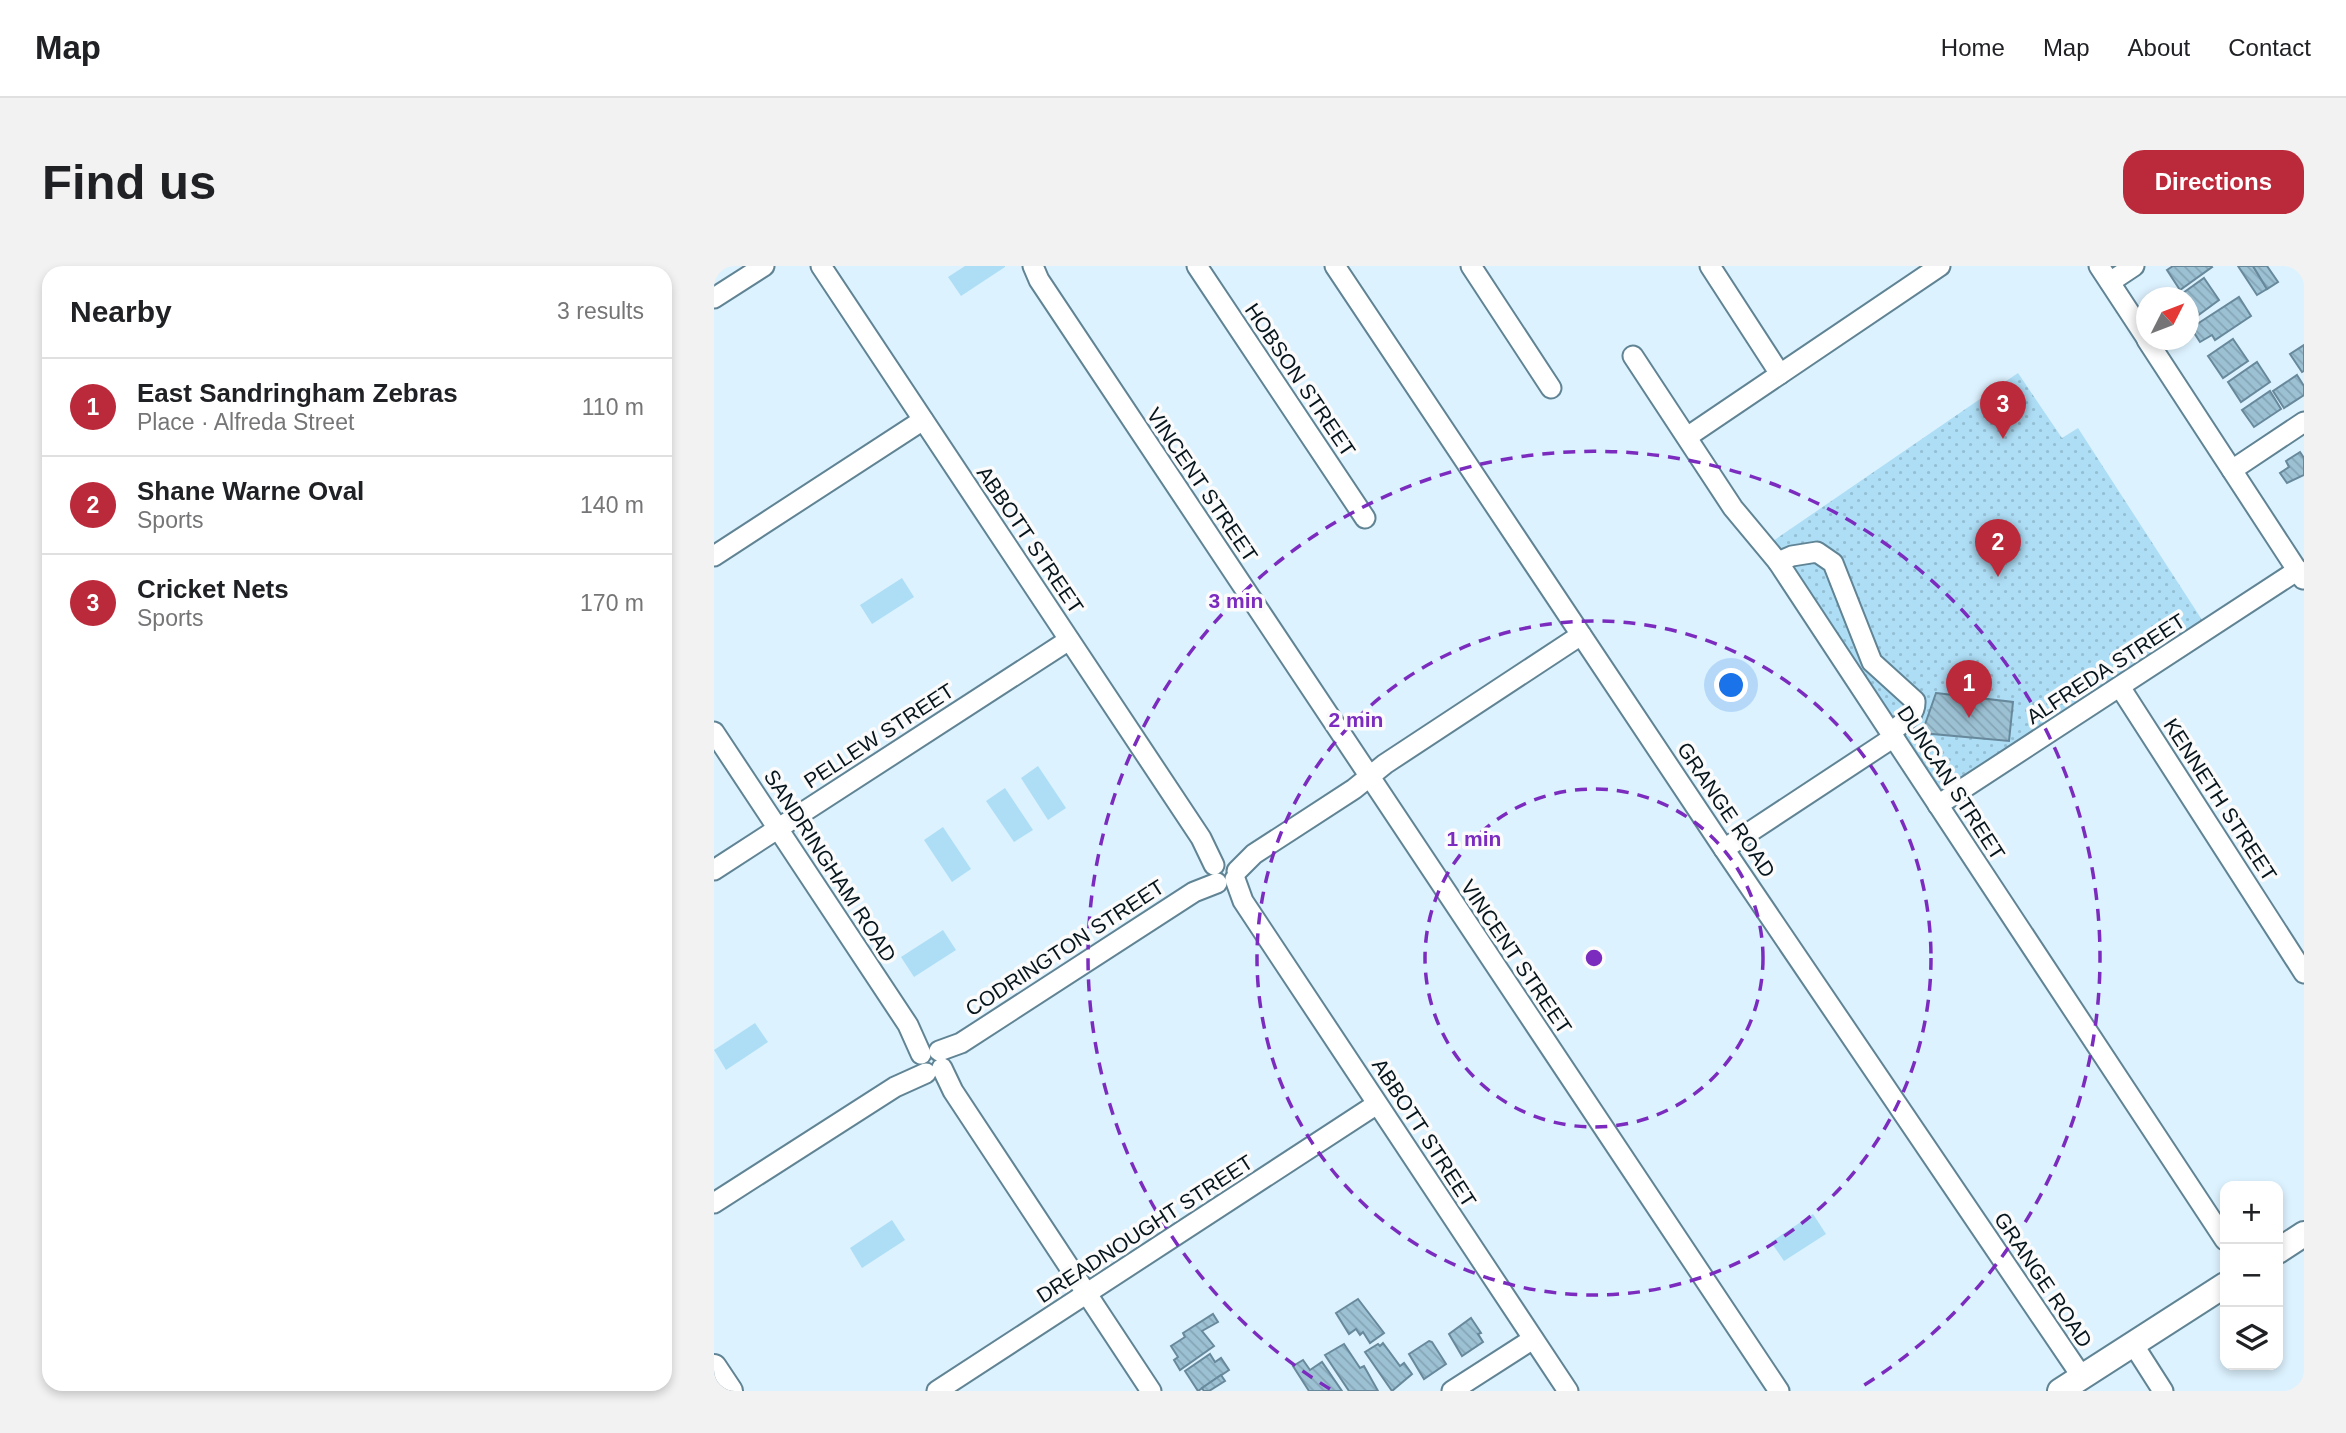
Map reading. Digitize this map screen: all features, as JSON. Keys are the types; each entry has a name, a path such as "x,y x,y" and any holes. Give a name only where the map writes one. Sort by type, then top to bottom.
{"main road":[{"path":"2283,1248 2304,1234"},
{"path":"2060,1391 2220,1288"},
{"path":"714,1367 730,1391"}],"street":[{"path":"714,299 764,266"},
{"name":"ABBOTT STREET","path":"821,266 1568,1391"},
{"name":"VINCENT STREET","path":"1033,266 1039,280 1779,1391"},
{"name":"HOBSON STREET","path":"1197,266 1365,519"},
{"name":"GRANGE ROAD","path":"1335,266 1724,849 2082,1377"},
{"path":"1471,266 1551,388"},
{"path":"1710,266 1780,374"},
{"path":"1687,437 1940,266"},
{"path":"2134,266 2105,274 2136,322"},
{"path":"2154,350 2301,575"},
{"name":"DUNCAN STREET","path":"1633,356 1733,508 1778,562 2220,1232"},
{"path":"714,556 923,420"},
{"path":"2232,470 2304,422"},
{"path":"1724,849 1892,734 1910,717 1915,708 1914,701 1872,662 1833,563 1817,552 1792,555 1778,562"},
{"name":"ALFREDA STREET","path":"1938,805 2120,687 2301,575"},
{"name":"CODRINGTON STREET","path":"714,1203 1354,789 1398,755 1581,635"},
{"name":"PELLEW STREET","path":"714,870 1069,640"},
{"name":"KENNETH STREET","path":"2120,687 2304,973"},
{"name":"SANDRINGHAM ROAD","path":"714,732 1151,1391"},
{"name":"DREADNOUGHT STREET","path":"937,1391 1377,1104"},
{"path":"1452,1391 1533,1339"},
{"path":"2133,1344 2163,1391"}],"shaded area":[{"path":"965,266 1005,267 961,296 948,277"},
{"path":"2018,373 2062,438 2078,428 2204,623 1944,790 1932,783 1773,541"},
{"path":"902,578 914,597 872,624 860,605"},
{"path":"1038,766 1066,808 1048,820 1021,778"},
{"path":"1005,788 1033,830 1014,842 986,801"},
{"path":"943,827 971,869 952,882 924,840"},
{"path":"943,930 956,950 914,977 901,957"},
{"path":"755,1023 768,1042 726,1070 714,1050"},
{"path":"1813,1214 1826,1234 1784,1261 1771,1242"},
{"path":"892,1220 905,1240 862,1268 850,1248"}],"building":[{"path":"2173,266 2212,267 2184,287 2178,287 2167,270"},
{"path":"2238,266 2253,266 2267,289 2257,295"},
{"path":"2253,266 2267,266 2278,282 2267,289"},
{"path":"2204,278 2219,300 2199,315 2199,287 2191,287"},
{"path":"2239,297 2251,316 2215,340 2212,335 2200,342 2199,323"},
{"path":"2233,339 2248,361 2223,378 2208,356"},
{"path":"2304,345 2304,371 2302,372 2290,354"},
{"path":"2257,362 2270,382 2241,402 2228,382"},
{"path":"2297,375 2304,386 2304,395 2284,408 2273,391"},
{"path":"2270,391 2281,409 2254,427 2242,410"},
{"path":"2300,452 2304,458 2304,475 2287,483 2280,473 2289,467 2286,461"},
{"path":"1936,693 2013,702 2009,741 1922,733"},
{"path":"1358,1299 1384,1333 1370,1343 1363,1332 1360,1335 1356,1329 1349,1334 1336,1313"},
{"path":"1213,1314 1218,1322 1202,1331 1214,1346 1180,1370 1174,1360 1178,1357 1171,1346 1185,1337 1183,1333"},
{"path":"1471,1318 1481,1333 1478,1334 1483,1342 1462,1356 1449,1334"},
{"path":"1429,1341 1446,1364 1424,1379 1409,1354"},
{"path":"1383,1343 1400,1366 1404,1363 1412,1374 1392,1391 1365,1352"},
{"path":"1344,1344 1360,1368 1364,1366 1378,1391 1349,1391 1325,1355"},
{"path":"1210,1354 1215,1362 1221,1358 1229,1370 1198,1391 1185,1371"},
{"path":"1303,1360 1310,1370 1322,1362 1342,1391 1309,1391 1293,1366"},
{"path":"1221,1375 1225,1381 1209,1391 1204,1391 1202,1388"}],"place":[{"name":"Cricket Nets","path":"2003,439"},
{"name":"Shane Warne Oval","path":"1998,577"},
{"name":"East Sandringham Zebras","path":"1969,718"}]}
